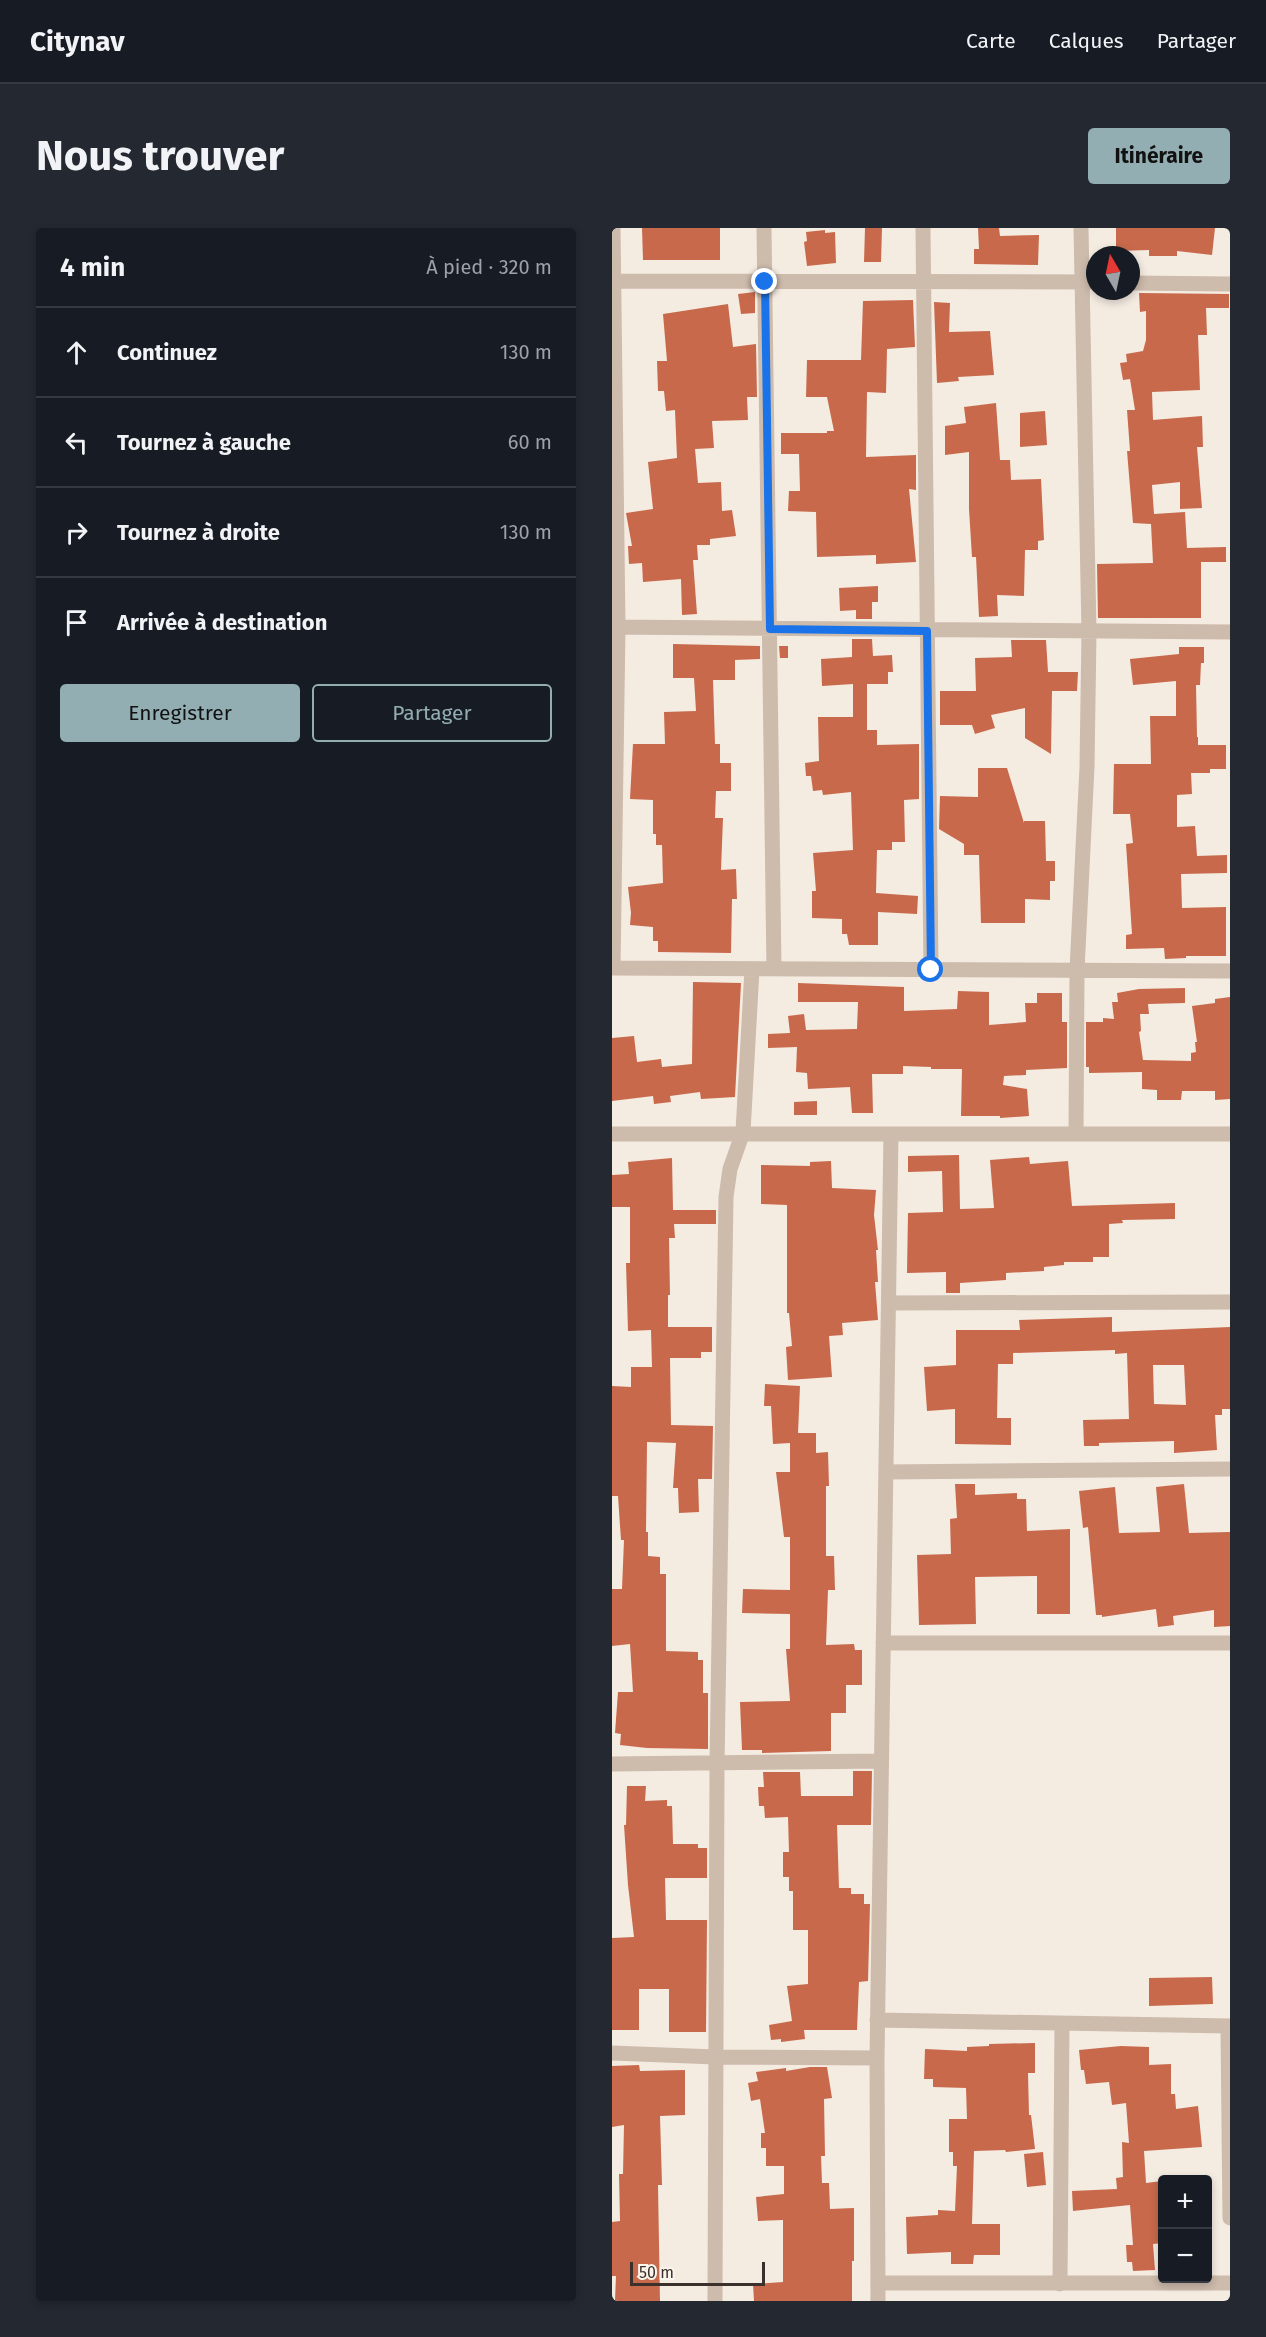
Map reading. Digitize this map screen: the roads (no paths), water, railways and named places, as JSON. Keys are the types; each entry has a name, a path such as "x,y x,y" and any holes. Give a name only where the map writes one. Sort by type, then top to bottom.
{"street":[{"path":"613,228 615,627 613,968 1230,971"},
{"path":"764,228 774,969"},
{"path":"923,228 931,970"},
{"path":"1081,228 1086,267"},
{"path":"613,281 1086,282"},
{"path":"1140,283 1230,284"},
{"path":"1076,1134 1077,970 1087,767 1089,633 1088,300"},
{"path":"615,627 1089,633 1230,632"},
{"path":"715,2301 717,1765 726,1197 730,1169 743,1132 752,969"},
{"path":"612,1134 743,1132 1230,1134"},
{"path":"878,2301 877,2058 891,1134"},
{"path":"889,1303 1230,1302"},
{"path":"886,1472 1230,1469"},
{"path":"883,1643 1230,1643"},
{"path":"612,1764 717,1765 881,1761"},
{"path":"878,2020 1229,2026 1230,2218"},
{"path":"1060,2284 1062,2024"},
{"path":"612,2053 716,2057 877,2058"},
{"path":"878,2283 1230,2283"}]}
